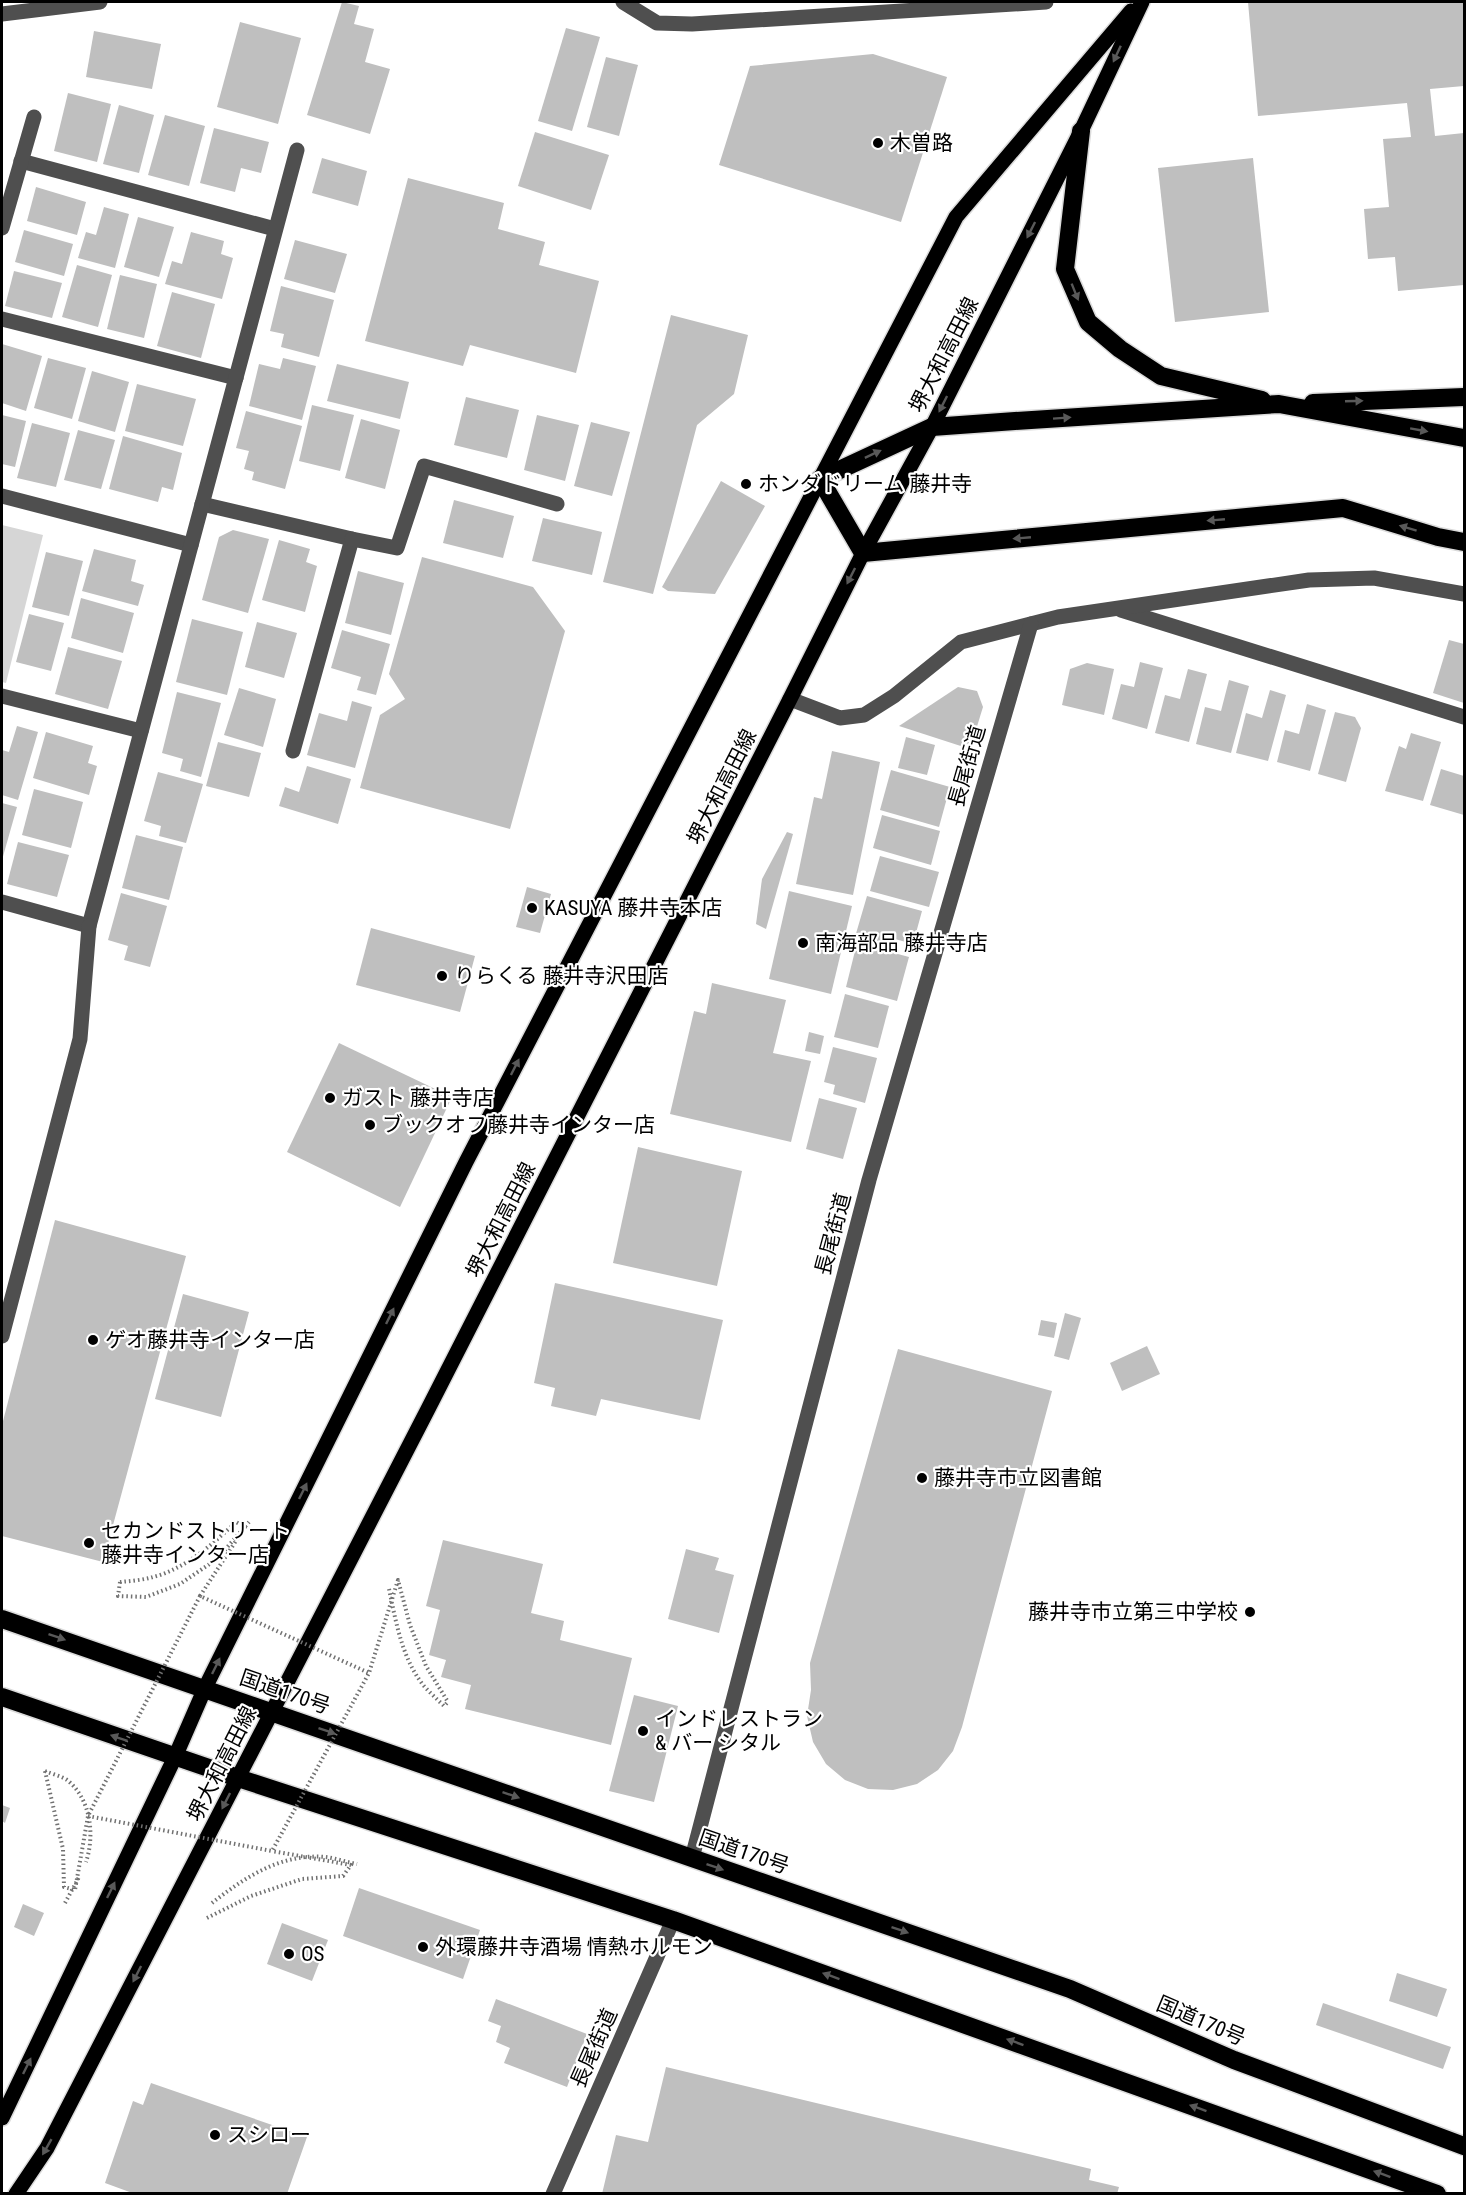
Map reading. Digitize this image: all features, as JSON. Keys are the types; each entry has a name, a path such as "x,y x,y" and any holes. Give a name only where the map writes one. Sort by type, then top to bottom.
{"highway":[{"path":"1081,131 1065,268 1088,322 1120,350 1161,376 1279,404 1464,438"},
{"path":"1464,397 1279,404 932,427 820,479 863,553 1343,508 1438,537 1464,542"},
{"path":"1438,537 1464,533"},
{"name":"国道170号","path":"2,1619 1070,1989 1234,2060 1464,2146"},
{"path":"2,1697 238,1778 673,1920 1437,2193"}],"main road":[{"name":"堺大和高田線","path":"16,2193 47,2148 863,553 932,427 1081,131 1140,2"},
{"name":"堺大和高田線","path":"2,2118 175,1757 205,1688 466,1162 956,217 1140,2"}],"street":[{"path":"2,14 100,2"},
{"path":"623,2 657,23 692,24 1046,2"},
{"path":"3,218 34,117"},
{"path":"2,1336 80,1039 89,926 297,150"},
{"path":"21,161 275,229"},
{"path":"2,319 236,378"},
{"path":"202,504 397,548 424,466 557,504"},
{"path":"2,496 191,545"},
{"path":"293,751 352,539"},
{"path":"790,699 840,718 864,715 894,696 961,642 1058,617 1115,608 1320,579 1374,578 1464,594"},
{"path":"1115,608 1464,717"},
{"name":"長尾街道","path":"692,1858 869,1180 1031,624"},
{"path":"2,696 141,731"},
{"path":"2,902 89,926"},
{"name":"長尾街道","path":"553,2193 673,1920"}],"path":[{"path":"65,1903 87,1860 91,1828 82,1796 66,1780 45,1771 63,1849 64,1887 75,1890 88,1816 200,1596 245,1527 236,1522 206,1548 182,1564 154,1577 120,1582 118,1596 146,1597 180,1584 217,1559 250,1522"},
{"path":"272,1851 369,1672 398,1580 410,1624 426,1666 448,1702 444,1706 423,1685 406,1655 396,1623 389,1589"},
{"path":"200,1596 369,1672"},
{"path":"88,1816 351,1865 343,1876 302,1879 250,1896 207,1918 202,1911"},
{"path":"210,1904 260,1869 287,1860 324,1857 357,1864"}],"shaded area":[{"path":"2,525 43,535 6,683 2,682"}],"building":[{"path":"342,2 359,6 354,24 374,29 365,62 390,69 370,134 307,115"},
{"path":"1248,2 1464,2 1464,86 1430,89 1435,136 1464,133 1464,285 1398,291 1395,257 1368,259 1364,209 1389,207 1383,139 1411,137 1407,103 1258,116"},
{"path":"240,22 301,38 278,124 217,107"},
{"path":"566,28 600,37 572,131 538,121"},
{"path":"94,31 161,44 152,89 86,77"},
{"path":"873,54 947,77 901,222 719,165 750,66"},
{"path":"606,57 638,65 619,136 587,127"},
{"path":"68,93 111,104 97,162 54,151"},
{"path":"119,105 154,115 139,173 103,164"},
{"path":"165,115 205,126 189,186 148,175"},
{"path":"214,128 269,142 261,173 241,168 235,192 200,183"},
{"path":"535,132 609,155 591,210 518,186"},
{"path":"322,158 367,171 358,206 312,193"},
{"path":"1253,158 1269,312 1175,322 1158,168"},
{"path":"408,178 504,203 498,229 545,242 539,265 599,281 576,373 470,345 463,366 365,341"},
{"path":"36,187 86,202 77,235 27,221"},
{"path":"104,207 129,214 115,268 78,258 86,232 96,235"},
{"path":"138,217 174,227 159,277 124,267"},
{"path":"24,230 73,244 64,276 15,262"},
{"path":"191,232 224,241 221,254 233,258 222,299 165,284 172,261 182,264"},
{"path":"295,240 347,254 335,293 284,279"},
{"path":"77,265 112,275 98,327 62,317"},
{"path":"14,271 62,283 52,318 5,306"},
{"path":"120,275 157,284 144,338 107,329"},
{"path":"281,286 334,300 319,357 281,347 284,334 270,331"},
{"path":"172,292 215,304 201,358 157,346"},
{"path":"671,315 748,335 734,394 697,425 653,594 603,582"},
{"path":"2,344 42,356 26,411 2,403"},
{"path":"48,358 86,368 72,419 34,408"},
{"path":"283,358 316,366 302,420 249,406 259,364 280,369"},
{"path":"337,364 409,382 400,419 327,401"},
{"path":"92,371 129,382 115,432 78,421"},
{"path":"137,384 196,399 183,446 125,431"},
{"path":"466,397 519,410 507,458 454,445"},
{"path":"312,405 354,415 340,471 299,461"},
{"path":"246,411 302,426 285,489 252,480 254,472 244,469 249,451 236,448"},
{"path":"2,415 26,421 15,467 2,464"},
{"path":"537,415 579,425 565,481 524,470"},
{"path":"361,419 400,430 385,489 345,478"},
{"path":"591,422 630,432 612,496 574,486"},
{"path":"32,423 70,433 56,487 17,478"},
{"path":"78,430 115,440 101,489 64,480"},
{"path":"123,436 182,453 173,490 162,487 158,502 109,489"},
{"path":"721,481 765,506 715,594 668,591 662,587"},
{"path":"454,500 514,516 503,558 443,543"},
{"path":"543,518 602,532 592,575 532,561"},
{"path":"233,530 269,539 248,613 202,600 219,537"},
{"path":"279,540 310,549 306,562 317,566 305,612 262,600"},
{"path":"94,549 136,560 131,581 144,585 138,606 82,591"},
{"path":"46,552 83,561 69,616 32,607"},
{"path":"422,557 533,587 565,631 510,829 360,788 380,715 405,699 389,674"},
{"path":"358,571 404,583 391,635 345,623"},
{"path":"81,598 134,613 123,653 71,638"},
{"path":"29,614 64,623 51,671 16,662"},
{"path":"192,619 243,632 227,695 176,682"},
{"path":"257,622 297,633 284,678 245,667"},
{"path":"342,630 390,644 376,695 357,690 361,677 331,668"},
{"path":"1449,640 1464,644 1464,703 1433,693"},
{"path":"68,647 122,661 108,709 55,694"},
{"path":"1140,662 1163,668 1147,729 1112,719 1121,684 1134,687"},
{"path":"1087,663 1114,669 1104,715 1062,705 1070,669"},
{"path":"1188,669 1207,674 1189,742 1155,733 1165,695 1180,699"},
{"path":"1229,680 1249,686 1231,753 1196,744 1205,707 1221,711"},
{"path":"958,687 977,691 983,707 970,749 899,726"},
{"path":"239,688 276,699 263,747 224,735"},
{"path":"1270,690 1286,695 1268,761 1236,753 1246,713 1262,718"},
{"path":"177,692 221,703 201,777 180,771 183,759 162,753"},
{"path":"352,701 372,707 355,768 307,755 319,713 347,721"},
{"path":"1307,704 1326,710 1310,771 1277,762 1285,730 1299,734"},
{"path":"1335,712 1355,717 1361,728 1346,782 1318,774"},
{"path":"17,726 38,732 18,800 2,795 2,750 9,752"},
{"path":"46,732 93,746 88,763 97,766 89,795 33,778"},
{"path":"1411,733 1441,742 1423,801 1385,791 1399,746 1406,749"},
{"path":"906,737 935,745 927,775 898,768"},
{"path":"218,742 261,753 249,797 206,786"},
{"path":"832,751 880,762 853,895 796,884 814,797 822,799"},
{"path":"307,766 351,779 338,824 279,806 285,787 299,792"},
{"path":"1441,769 1464,776 1464,815 1430,805"},
{"path":"891,770 950,787 939,827 880,810"},
{"path":"158,772 203,784 186,843 159,836 161,826 144,821"},
{"path":"34,789 83,802 71,848 22,835"},
{"path":"2,803 17,807 2,860"},
{"path":"882,815 940,831 931,865 873,848"},
{"path":"787,832 793,834 766,929 756,924 762,879"},
{"path":"136,835 183,847 169,900 122,888"},
{"path":"18,842 69,855 57,897 7,884"},
{"path":"880,856 939,872 929,907 870,891"},
{"path":"527,887 551,894 540,933 516,927"},
{"path":"789,891 852,906 831,994 769,979"},
{"path":"121,893 167,906 150,967 124,960 128,946 108,940"},
{"path":"867,896 922,911 913,944 895,939 893,948 855,937"},
{"path":"371,928 475,956 460,1012 356,985"},
{"path":"857,943 909,957 897,1001 846,987"},
{"path":"712,983 786,1000 773,1053 811,1061 791,1142 670,1114 694,1011 706,1014"},
{"path":"845,994 889,1006 878,1048 834,1037"},
{"path":"809,1032 824,1036 820,1054 805,1051"},
{"name":"ブックオフ藤井寺インター店","path":"339,1043 452,1097 400,1207 287,1152"},
{"path":"833,1047 877,1058 865,1103 833,1094 835,1085 824,1082"},
{"path":"819,1098 857,1108 843,1159 806,1149"},
{"path":"638,1147 742,1171 717,1286 613,1263"},
{"name":"ゲオ藤井寺インター店","path":"55,1220 186,1256 103,1562 2,1536 2,1425"},
{"path":"555,1283 723,1320 700,1420 601,1399 596,1416 551,1406 555,1388 534,1383"},
{"path":"183,1294 249,1312 221,1417 155,1399"},
{"path":"1065,1313 1081,1318 1069,1360 1054,1356"},
{"path":"1041,1320 1057,1323 1054,1338 1038,1335"},
{"path":"1147,1346 1160,1374 1122,1391 1110,1363"},
{"path":"898,1349 1052,1391 962,1727 953,1751 938,1770 917,1784 893,1790 868,1789 845,1780 826,1764 813,1742 807,1716 811,1690 810,1663"},
{"path":"443,1540 543,1564 531,1613 564,1621 560,1640 632,1658 611,1745 465,1709 471,1685 441,1677 446,1660 429,1655 440,1610 426,1606"},
{"path":"686,1549 719,1558 715,1570 734,1575 719,1633 668,1619"},
{"path":"634,1695 678,1706 654,1802 609,1791"},
{"path":"2,1805 10,1808 5,1823 2,1821"},
{"path":"359,1888 480,1930 463,1979 343,1936"},
{"path":"23,1904 44,1913 34,1936 14,1927"},
{"path":"282,1923 328,1940 312,1981 267,1964"},
{"path":"1397,1973 1447,1989 1437,2017 1389,2001"},
{"path":"496,1999 587,2034 567,2087 504,2063 510,2048 496,2042 501,2026 488,2021"},
{"path":"1323,2003 1451,2047 1443,2069 1316,2025"},
{"path":"666,2067 1091,2169 1089,2180 1119,2187 1117,2194 602,2194 616,2135 648,2142"},
{"path":"151,2083 307,2137 287,2194 135,2194 105,2183 133,2101 143,2105"}],"place":[{"name":"木曽路","path":"878,143"},
{"name":"ホンダドリーム 藤井寺","path":"746,484"},
{"name":"KASUYA 藤井寺本店","path":"532,908"},
{"name":"南海部品 藤井寺店","path":"803,943"},
{"name":"りらくる 藤井寺沢田店","path":"442,976"},
{"name":"ガスト 藤井寺店","path":"330,1098"},
{"name":"ブックオフ藤井寺インター店","path":"370,1125"},
{"name":"ゲオ藤井寺インター店","path":"93,1340"},
{"name":"藤井寺市立図書館","path":"922,1478"},
{"name":"セカンドストリート 藤井寺インター店","path":"89,1543"},
{"name":"藤井寺市立第三中学校","path":"1250,1612"},
{"name":"インドレストラン & バー シタル","path":"643,1731"},
{"name":"外環藤井寺酒場 情熱ホルモン","path":"423,1947"},
{"name":"OS","path":"289,1954"},
{"name":"スシロー","path":"215,2135"}]}
